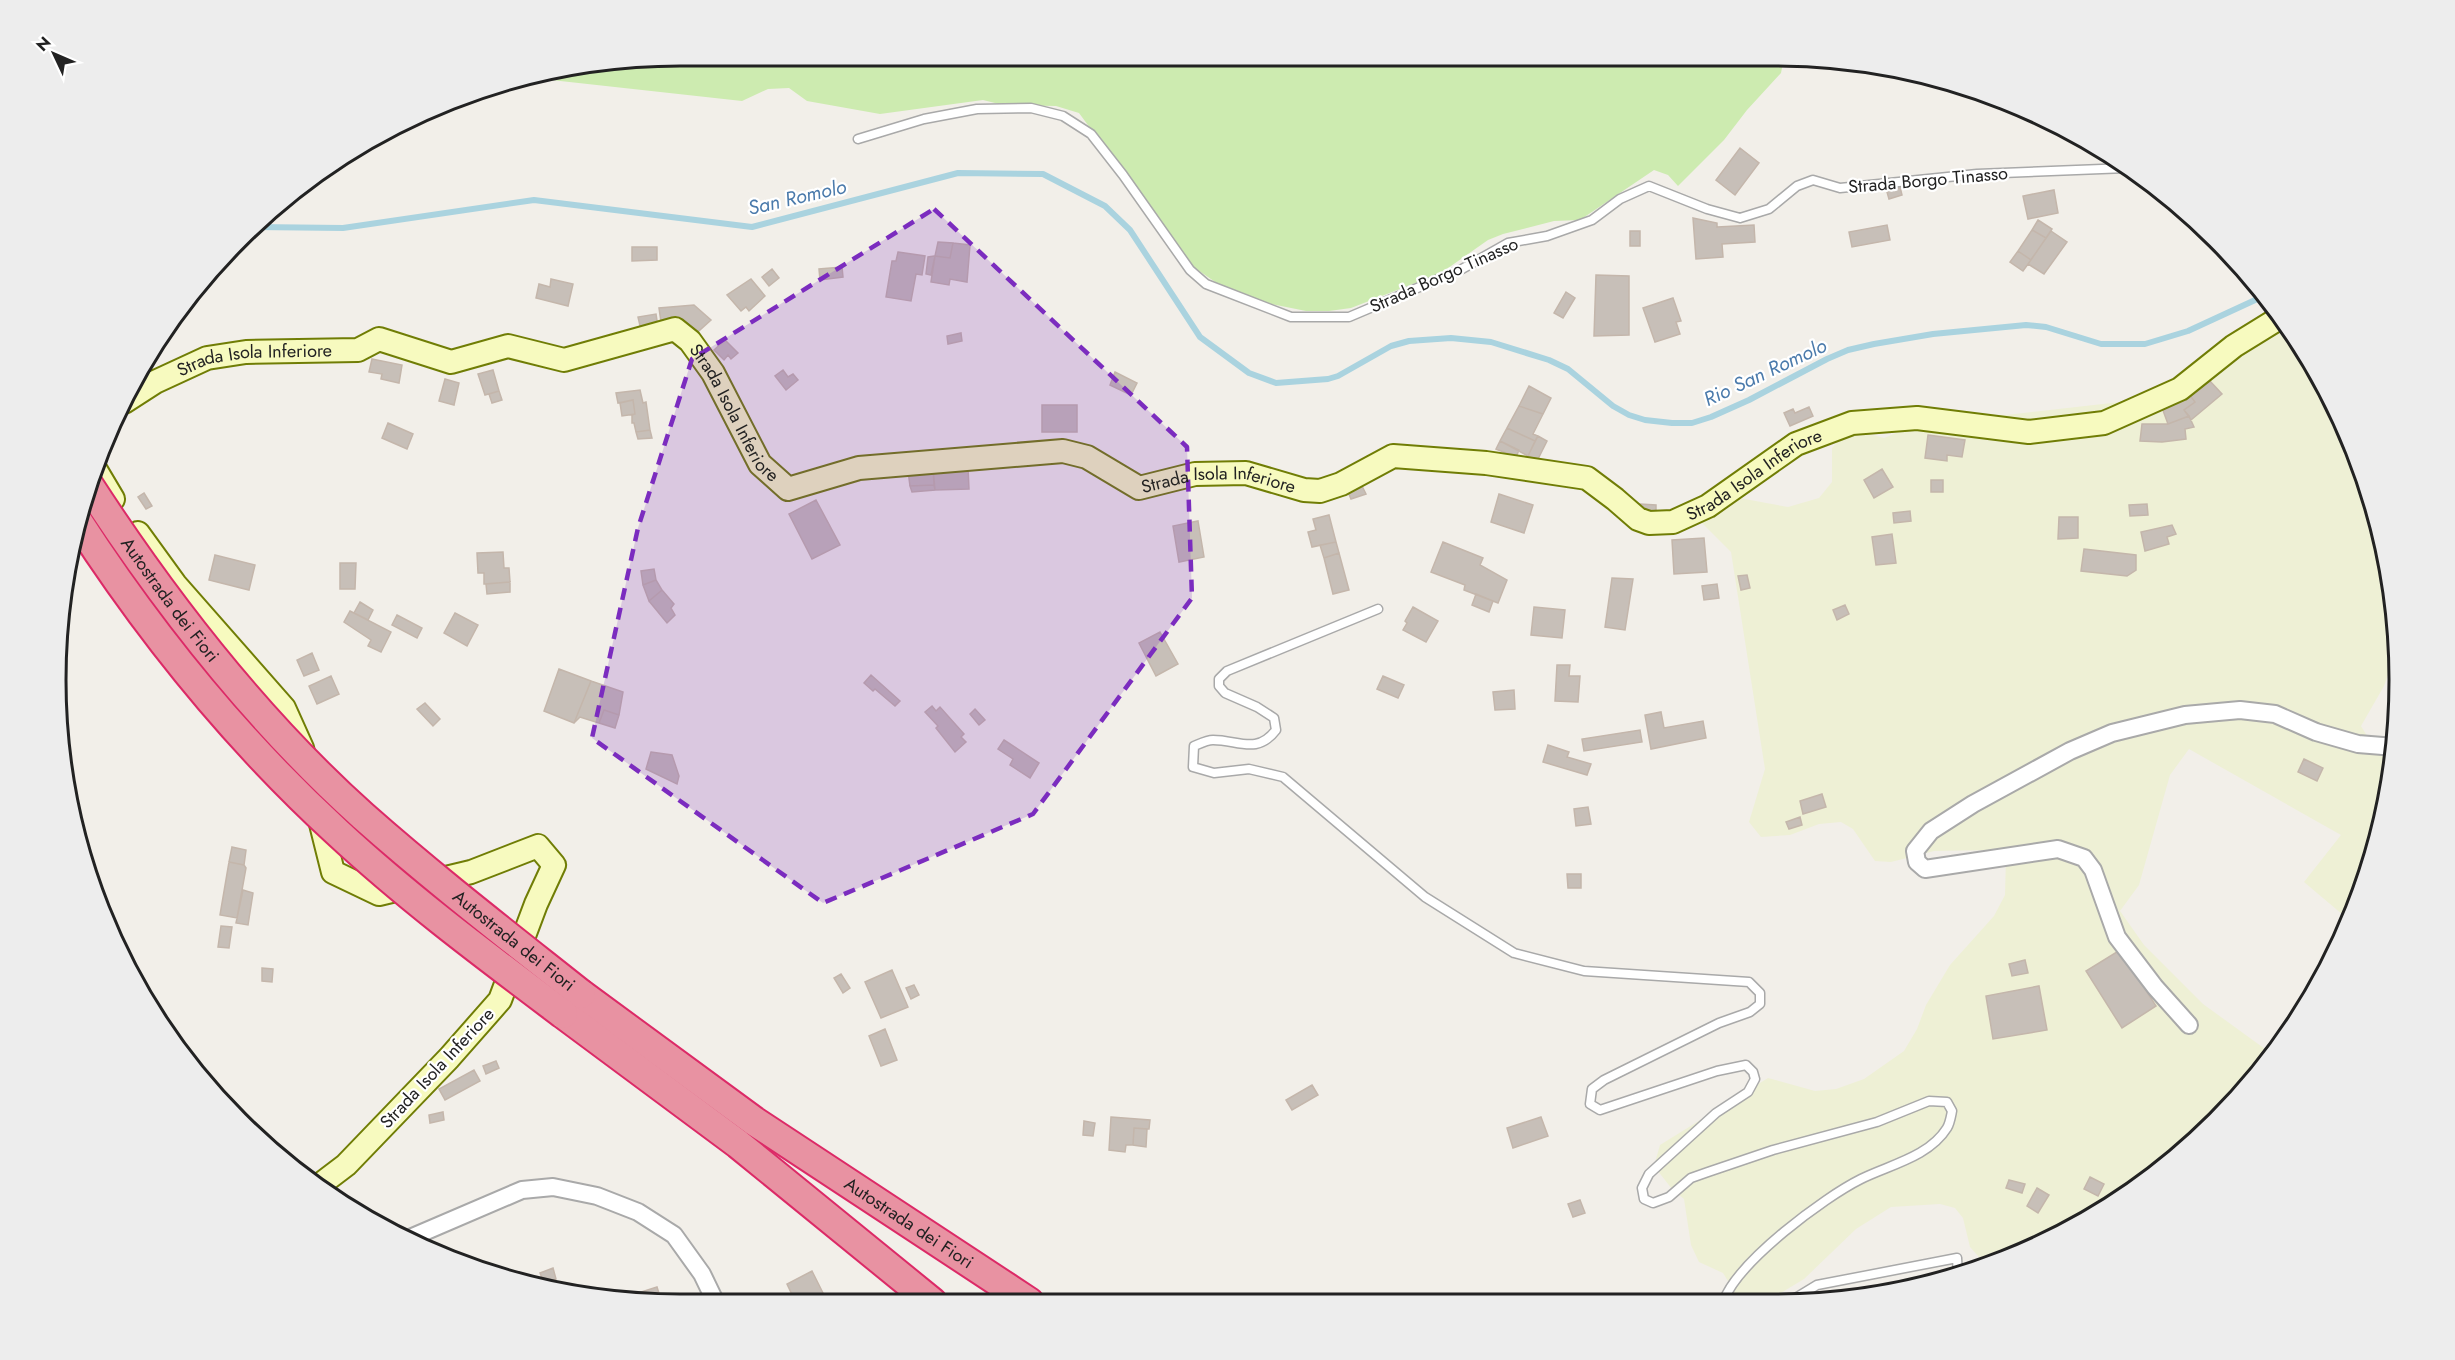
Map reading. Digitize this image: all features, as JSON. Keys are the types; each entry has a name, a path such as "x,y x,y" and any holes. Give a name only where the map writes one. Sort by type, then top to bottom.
{"highway":[{"name":"Autostrada dei Fiori","path":"95,495 133,553 209,652 288,742 362,814 458,896 572,1004 738,1144 922,1294"},
{"name":"Autostrada dei Fiori","path":"84,533 171,652 261,756 336,831 416,901 1017,1294"}],"street":[{"name":"Strada Isola Inferiore","path":"137,394 155,382 207,358 246,352 358,350 379,339 451,362 508,346 564,360 675,329 690,341 713,373 760,464 788,489 859,468 1063,451 1087,457 1139,488 1195,474 1246,473 1304,490 1320,490 1341,484 1393,456 1486,463 1587,478 1638,519 1648,523 1673,522 1708,506 1796,444 1852,423 1917,418 2029,432 2104,423 2180,390 2234,346 2273,322"},
{"name":"Strada Isola Inferiore","path":"100,480 175,584 284,708 302,748 333,872 379,894 471,872 538,846 554,865 536,904 500,1000 449,1058 346,1165 325,1181"},
{"path":"2189,1025 2155,987 2117,937 2093,870 2084,858 2058,849 1925,869 1917,862 1915,851 1920,843 1931,831 1973,804 2070,751 2112,733 2185,715 2240,710 2275,714 2316,732 2358,744 2385,746"},
{"path":"417,1235 522,1190 553,1187 597,1196 638,1212 674,1235 702,1274 712,1294"}],"lane":[{"name":"Strada Borgo Tinasso","path":"858,139 924,119 977,109 1031,108 1063,116 1091,134 1190,270 1206,284 1292,316 1349,317 1462,269 1508,243 1547,236 1592,220 1620,199 1649,186 1707,209 1740,218 1769,209 1797,186 1813,180 1840,188 1977,174 2115,168"},
{"path":"1378,609 1227,671 1220,679 1219,686 1226,693 1257,707 1274,718 1276,730 1268,740 1246,746 1211,740 1194,746 1193,766 1214,773 1249,769 1283,777 1425,897 1514,953 1584,971 1749,982 1760,993 1760,1004 1750,1012 1719,1023 1604,1080 1592,1089 1590,1104 1600,1110 1717,1071 1746,1065 1753,1072 1755,1079 1748,1092 1716,1113 1649,1174 1642,1188 1644,1199 1653,1203 1669,1197 1690,1178 1773,1150 1877,1122 1929,1101 1947,1102 1952,1110 1948,1127 1935,1142 1909,1159 1860,1179 1803,1217 1751,1262 1726,1294"},
{"path":"1803,1293 1817,1285 1957,1258 1957,1266"}],"highlighted area":[{"path":"934,209 1187,447 1192,598 1033,814 823,903 592,738 638,528 692,359"}],"green space":[{"path":"680,66 1782,66 1781,73 1747,110 1724,140 1678,186 1668,175 1654,170 1580,220 1554,221 1503,234 1488,240 1441,273 1351,308 1329,311 1306,311 1237,297 1192,266 1079,113 1056,106 1003,105 983,100 880,114 807,101 789,88 768,89 742,101 551,80 600,71"},
{"path":"2280,330 2307,373 2342,445 2368,521 2377,560 2384,600 2389,673 2384,686 2361,726 2370,741 2386,745 2368,839 2342,914 2304,882 2341,835 2189,749 2170,775 2139,885 2120,911 2144,945 2203,1004 2265,1049 2237,1085 2180,1142 2116,1191 2047,1231 2010,1247 1980,1258 1970,1247 1963,1218 1955,1208 1940,1204 1891,1207 1856,1229 1804,1279 1779,1294 1733,1294 1733,1289 1723,1273 1699,1262 1691,1245 1684,1199 1672,1189 1654,1166 1660,1145 1768,1078 1815,1091 1836,1089 1864,1079 1904,1051 1917,1029 1926,1005 1950,965 1994,916 2005,895 2006,857 2002,852 1995,850 1934,851 1891,862 1875,861 1853,829 1841,822 1819,824 1790,835 1761,837 1749,822 1765,769 1731,552 1702,523 1681,513 1734,497 1788,507 1819,498 1832,482 1832,448 1844,435 1865,433 1884,438 1911,427 1981,415 2006,415 2129,401"}],"building":[{"path":"1740,148 1759,163 1735,195 1716,180"},
{"path":"1900,187 1902,195 1889,199 1887,192"},
{"path":"2054,190 2058,213 2028,219 2023,196"},
{"path":"1693,218 1717,223 1717,227 1754,225 1755,242 1722,244 1723,257 1696,259"},
{"path":"2038,220 2052,229 2046,238 2032,230"},
{"path":"1887,225 1890,240 1852,247 1849,232"},
{"path":"2032,230 2046,238 2031,260 2018,251"},
{"path":"1630,231 1640,231 1640,246 1630,246"},
{"path":"2051,231 2067,242 2044,274 2028,264"},
{"path":"938,242 953,243 950,258 935,256"},
{"path":"953,243 970,245 967,282 950,279 949,285 931,282 935,256 950,258"},
{"path":"632,247 657,247 657,260 632,261"},
{"path":"2018,251 2031,260 2023,271 2010,262"},
{"path":"898,252 925,256 922,275 916,274 911,301 886,297 892,261 896,261"},
{"path":"935,256 931,275 926,274 928,257"},
{"path":"842,267 843,277 820,280 819,269"},
{"path":"772,269 779,278 769,286 762,277"},
{"path":"1596,275 1629,276 1629,335 1594,336"},
{"path":"551,279 573,284 568,306 536,298 539,284 550,287"},
{"path":"751,279 765,296 749,311 746,307 741,311 727,295"},
{"path":"1566,292 1575,298 1563,318 1554,313"},
{"path":"1673,298 1681,321 1676,322 1680,334 1655,342 1643,308"},
{"path":"694,305 711,320 691,338 661,322 659,308"},
{"path":"656,314 658,327 641,330 638,317"},
{"path":"961,333 962,341 948,344 947,336"},
{"path":"725,340 738,353 731,359 728,355 724,360 714,350"},
{"path":"372,359 402,365 399,383 381,379 382,374 369,372"},
{"path":"493,370 499,391 485,395 478,374"},
{"path":"783,370 788,377 793,374 798,380 786,390 775,376"},
{"path":"1115,372 1137,383 1131,395 1110,385"},
{"path":"445,379 459,383 454,405 439,401"},
{"path":"2209,380 2222,394 2191,420 2184,410 2195,402 2189,394"},
{"path":"1529,386 1551,398 1543,414 1519,406"},
{"path":"640,390 643,403 646,402 650,430 636,432 634,423 632,423 632,415 635,414 633,400 618,403 616,393"},
{"path":"499,391 502,400 492,403 489,394"},
{"path":"2189,394 2195,402 2184,410 2189,416 2168,424 2161,405"},
{"path":"633,400 635,414 622,416 620,403"},
{"path":"1042,405 1077,405 1077,432 1042,432"},
{"path":"1519,406 1543,414 1533,434 1538,436 1535,441 1507,428"},
{"path":"1809,407 1813,416 1790,426 1784,413 1793,409 1795,413"},
{"path":"2189,416 2194,427 2185,429 2186,439 2162,442 2140,441 2142,424 2168,424"},
{"path":"388,423 413,434 407,449 382,438"},
{"path":"1507,428 1535,441 1528,456 1500,441"},
{"path":"650,430 652,438 638,439 636,432"},
{"path":"1928,435 1965,440 1962,457 1947,455 1947,461 1925,458"},
{"path":"1538,436 1547,441 1537,461 1528,456"},
{"path":"1500,441 1519,450 1516,457 1496,449"},
{"path":"933,468 934,485 910,486 908,471"},
{"path":"933,468 968,468 969,489 935,490"},
{"path":"1882,469 1893,487 1874,498 1864,480"},
{"path":"1931,480 1943,480 1943,492 1931,492"},
{"path":"1360,482 1366,494 1351,499 1346,487"},
{"path":"934,485 935,490 912,492 910,486"},
{"path":"144,493 152,506 146,509 138,497"},
{"path":"1499,494 1533,505 1524,533 1491,522"},
{"path":"816,500 840,545 812,559 789,514"},
{"path":"1640,504 1656,505 1656,518 1640,518"},
{"path":"2147,504 2148,515 2130,516 2129,505"},
{"path":"1910,511 1911,521 1894,523 1893,513"},
{"path":"1329,515 1336,542 1312,547 1308,532 1316,530 1313,519"},
{"path":"2059,517 2078,517 2078,538 2058,539"},
{"path":"1198,521 1204,557 1179,562 1173,526"},
{"path":"2172,525 2176,534 2167,537 2169,544 2145,551 2141,532"},
{"path":"1892,534 1896,563 1876,565 1872,537"},
{"path":"1704,538 1707,572 1674,574 1672,540"},
{"path":"1336,542 1339,553 1324,558 1320,545"},
{"path":"1443,542 1483,558 1480,565 1507,580 1498,603 1464,590 1465,585 1431,572"},
{"path":"2084,549 2136,555 2136,570 2127,576 2081,571"},
{"path":"503,552 504,568 509,568 510,582 484,584 484,573 478,573 477,553"},
{"path":"1339,553 1349,590 1333,594 1324,558"},
{"path":"215,555 255,565 249,590 209,580"},
{"path":"340,563 356,563 355,589 340,589"},
{"path":"654,569 656,580 643,585 641,571"},
{"path":"1747,575 1750,588 1741,590 1738,576"},
{"path":"1612,578 1633,579 1625,630 1605,627"},
{"path":"656,580 662,590 649,601 643,585"},
{"path":"510,582 510,592 487,594 486,584"},
{"path":"1717,584 1719,598 1704,600 1702,586"},
{"path":"662,590 674,604 671,608 675,615 667,623 649,601"},
{"path":"1476,594 1493,601 1489,612 1472,605"},
{"path":"360,602 373,610 368,620 354,613"},
{"path":"1845,605 1849,614 1837,620 1833,610"},
{"path":"1413,607 1438,621 1426,642 1403,630"},
{"path":"1534,607 1565,610 1562,638 1531,635"},
{"path":"350,611 391,632 381,652 368,646 371,640 344,622"},
{"path":"455,613 478,625 467,646 444,633"},
{"path":"397,615 422,628 417,638 392,625"},
{"path":"1160,632 1178,664 1156,676 1139,643"},
{"path":"312,653 319,670 304,676 297,660"},
{"path":"1557,665 1570,665 1569,676 1580,676 1578,702 1555,701"},
{"path":"559,669 591,681 574,723 544,711"},
{"path":"871,675 900,701 895,706 864,683"},
{"path":"331,676 339,694 317,704 309,686"},
{"path":"1383,676 1404,685 1398,698 1377,689"},
{"path":"591,681 623,692 619,715 604,710 599,723 580,717 574,723"},
{"path":"1514,690 1515,709 1495,710 1493,692"},
{"path":"425,703 440,719 433,726 417,709"},
{"path":"932,706 936,711 940,707 964,734 961,737 966,742 955,752 936,728 938,726 925,712"},
{"path":"975,709 985,720 979,725 970,714"},
{"path":"604,710 619,715 615,728 599,723"},
{"path":"1661,712 1664,728 1703,721 1706,738 1651,749 1645,715"},
{"path":"1640,730 1642,742 1584,751 1582,739"},
{"path":"1004,740 1039,763 1030,778 1010,765 1013,759 998,749"},
{"path":"1548,745 1569,752 1567,757 1591,764 1587,775 1543,762"},
{"path":"651,752 672,755 679,776 677,784 646,769"},
{"path":"2304,759 2323,768 2317,781 2298,772"},
{"path":"1822,794 1826,807 1803,814 1800,801"},
{"path":"1588,807 1591,824 1576,826 1574,809"},
{"path":"1800,817 1802,825 1789,829 1786,822"},
{"path":"232,847 246,850 244,865 229,862"},
{"path":"229,862 244,865 246,868 237,918 220,915"},
{"path":"1567,874 1581,874 1581,888 1568,888"},
{"path":"243,890 253,893 248,925 236,923"},
{"path":"221,926 232,927 229,948 218,947"},
{"path":"2120,950 2156,1006 2122,1028 2086,971"},
{"path":"2025,960 2028,973 2012,976 2009,964"},
{"path":"262,968 273,969 272,982 262,981"},
{"path":"892,970 908,1007 881,1018 865,982"},
{"path":"841,974 850,988 843,993 834,978"},
{"path":"914,985 919,995 911,999 906,988"},
{"path":"2039,986 2047,1030 1993,1039 1986,996"},
{"path":"885,1029 897,1060 881,1066 869,1036"},
{"path":"496,1061 499,1068 486,1074 483,1066"},
{"path":"474,1070 480,1081 445,1100 439,1089"},
{"path":"1312,1085 1318,1095 1292,1110 1286,1100"},
{"path":"443,1112 444,1120 430,1123 429,1115"},
{"path":"1111,1117 1150,1120 1149,1129 1134,1128 1133,1145 1126,1145 1125,1152 1109,1150"},
{"path":"1541,1117 1548,1136 1513,1148 1507,1128"},
{"path":"1084,1121 1095,1123 1093,1136 1083,1135"},
{"path":"1134,1128 1147,1129 1146,1147 1133,1145"},
{"path":"2090,1177 2104,1184 2098,1196 2084,1189"},
{"path":"2009,1180 2025,1184 2022,1193 2006,1188"},
{"path":"2037,1188 2049,1195 2038,1213 2027,1206"},
{"path":"1580,1200 1585,1213 1573,1217 1568,1204"},
{"path":"553,1268 556,1279 542,1278 540,1273"},
{"path":"812,1271 824,1294 792,1294 787,1284"},
{"path":"657,1287 659,1293 640,1293"}],"waterway":[{"name":"Rio San Romolo","path":"266,227 343,228 534,200 752,227 958,173 1043,174 1105,206 1130,230 1200,337 1249,373 1276,383 1328,379 1338,376 1391,346 1409,341 1451,338 1491,342 1549,360 1568,369 1613,406 1629,415 1645,420 1672,423 1692,423 1711,417 1827,359 1848,350 1874,344 1933,334 2026,325 2046,327 2101,344 2145,344 2188,331 2257,299"}],"water label":[{"name":"San Romolo","path":"797,197"}]}
